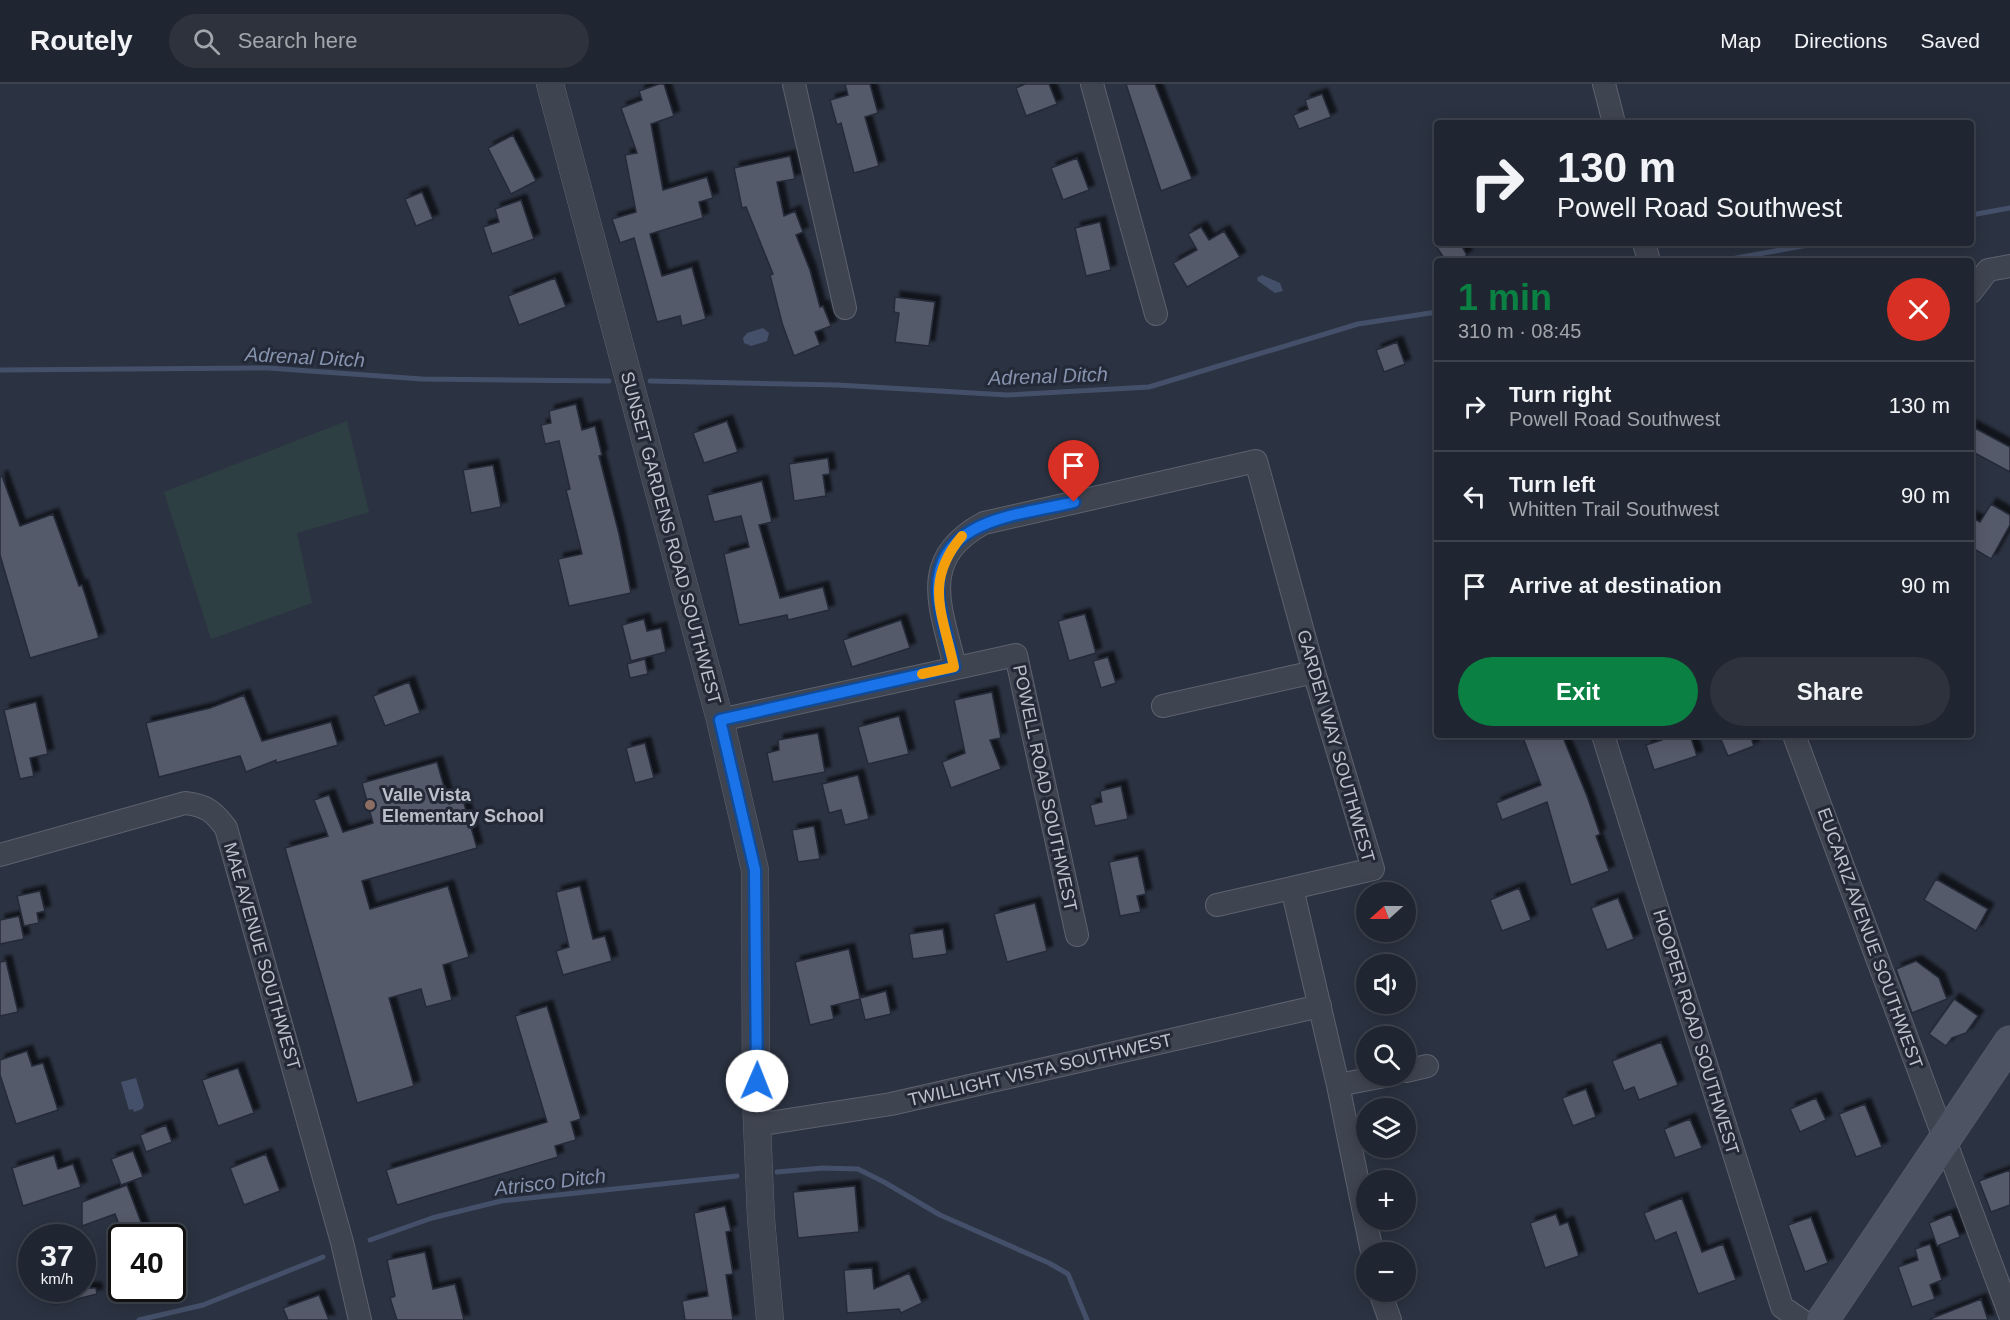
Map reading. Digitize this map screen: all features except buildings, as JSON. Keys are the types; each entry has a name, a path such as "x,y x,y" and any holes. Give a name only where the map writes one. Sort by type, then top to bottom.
{"main road":[{"path":"1823,1320 2010,1042"}],"street":[{"name":"SUNSET GARDENS ROAD SOUTHWEST","path":"550,84 720,720 755,870 758,1131 761,1219 770,1320"},
{"path":"794,84 845,308"},
{"path":"1092,84 1156,314"},
{"path":"1604,84 1613,120"},
{"path":"1974,288 1988,270 2010,266"},
{"name":"GARDEN WAY SOUTHWEST","path":"954,667 938,592 940,568 950,550 963,534 984,523 1256,461 1314,672 1373,869 1292,888"},
{"name":"POWELL ROAD SOUTHWEST","path":"720,720 1016,655 1077,935"},
{"path":"1163,706 1314,672"},
{"name":"HOOPER ROAD SOUTHWEST","path":"1604,738 1782,1307 1801,1320"},
{"name":"EUCARIZ AVENUE SOUTHWEST","path":"1795,738 2010,1315"},
{"name":"MAE AVENUE SOUTHWEST","path":"0,855 179,804 201,804 215,813 226,828 342,1242 360,1320"},
{"path":"1216,905 1292,888 1338,1086 1370,1242"},
{"name":"TWILLIGHT VISTA SOUTHWEST","path":"758,1131 891,1104 1320,1006"},
{"path":"1338,1086 1356,1082"},
{"path":"1384,1302 1390,1320"}],"shaded area":[{"path":"347,421 369,512 297,533 312,603 211,639 164,492"}],"water":[{"path":"1262,275 1280,283 1283,291 1275,293 1258,281 1257,278"},
{"path":"763,328 769,333 767,341 751,346 744,343 743,338 747,333"},
{"path":"136,1078 144,1105 142,1109 134,1112 133,1109 129,1110 121,1082"}],"waterway":[{"name":"Adrenal Ditch","path":"1974,214 2010,208"},
{"name":"Adrenal Ditch","path":"1736,258 1802,246"},
{"name":"Adrenal Ditch","path":"650,381 838,385 1007,395 1149,387 1358,324 1434,312"},
{"name":"Adrenal Ditch","path":"0,370 268,368 422,379 609,381"},
{"name":"Atrisco Ditch","path":"777,1172 823,1168 858,1169 940,1215 1049,1263 1068,1274 1087,1320"},
{"name":"Atrisco Ditch","path":"370,1240 432,1218 501,1201 737,1176"},
{"name":"Atrisco Ditch","path":"139,1320 203,1305 323,1257"}],"slow traffic":[{"path":"922,674 954,667 938,592 940,568 950,550 962,536"}],"place":[{"name":"Valle Vista Elementary School","path":"370,805"}],"route":[{"path":"757,1081 755,870 720,720 954,667 938,592 940,568 950,550 963,534 984,523 1074,502"}]}
